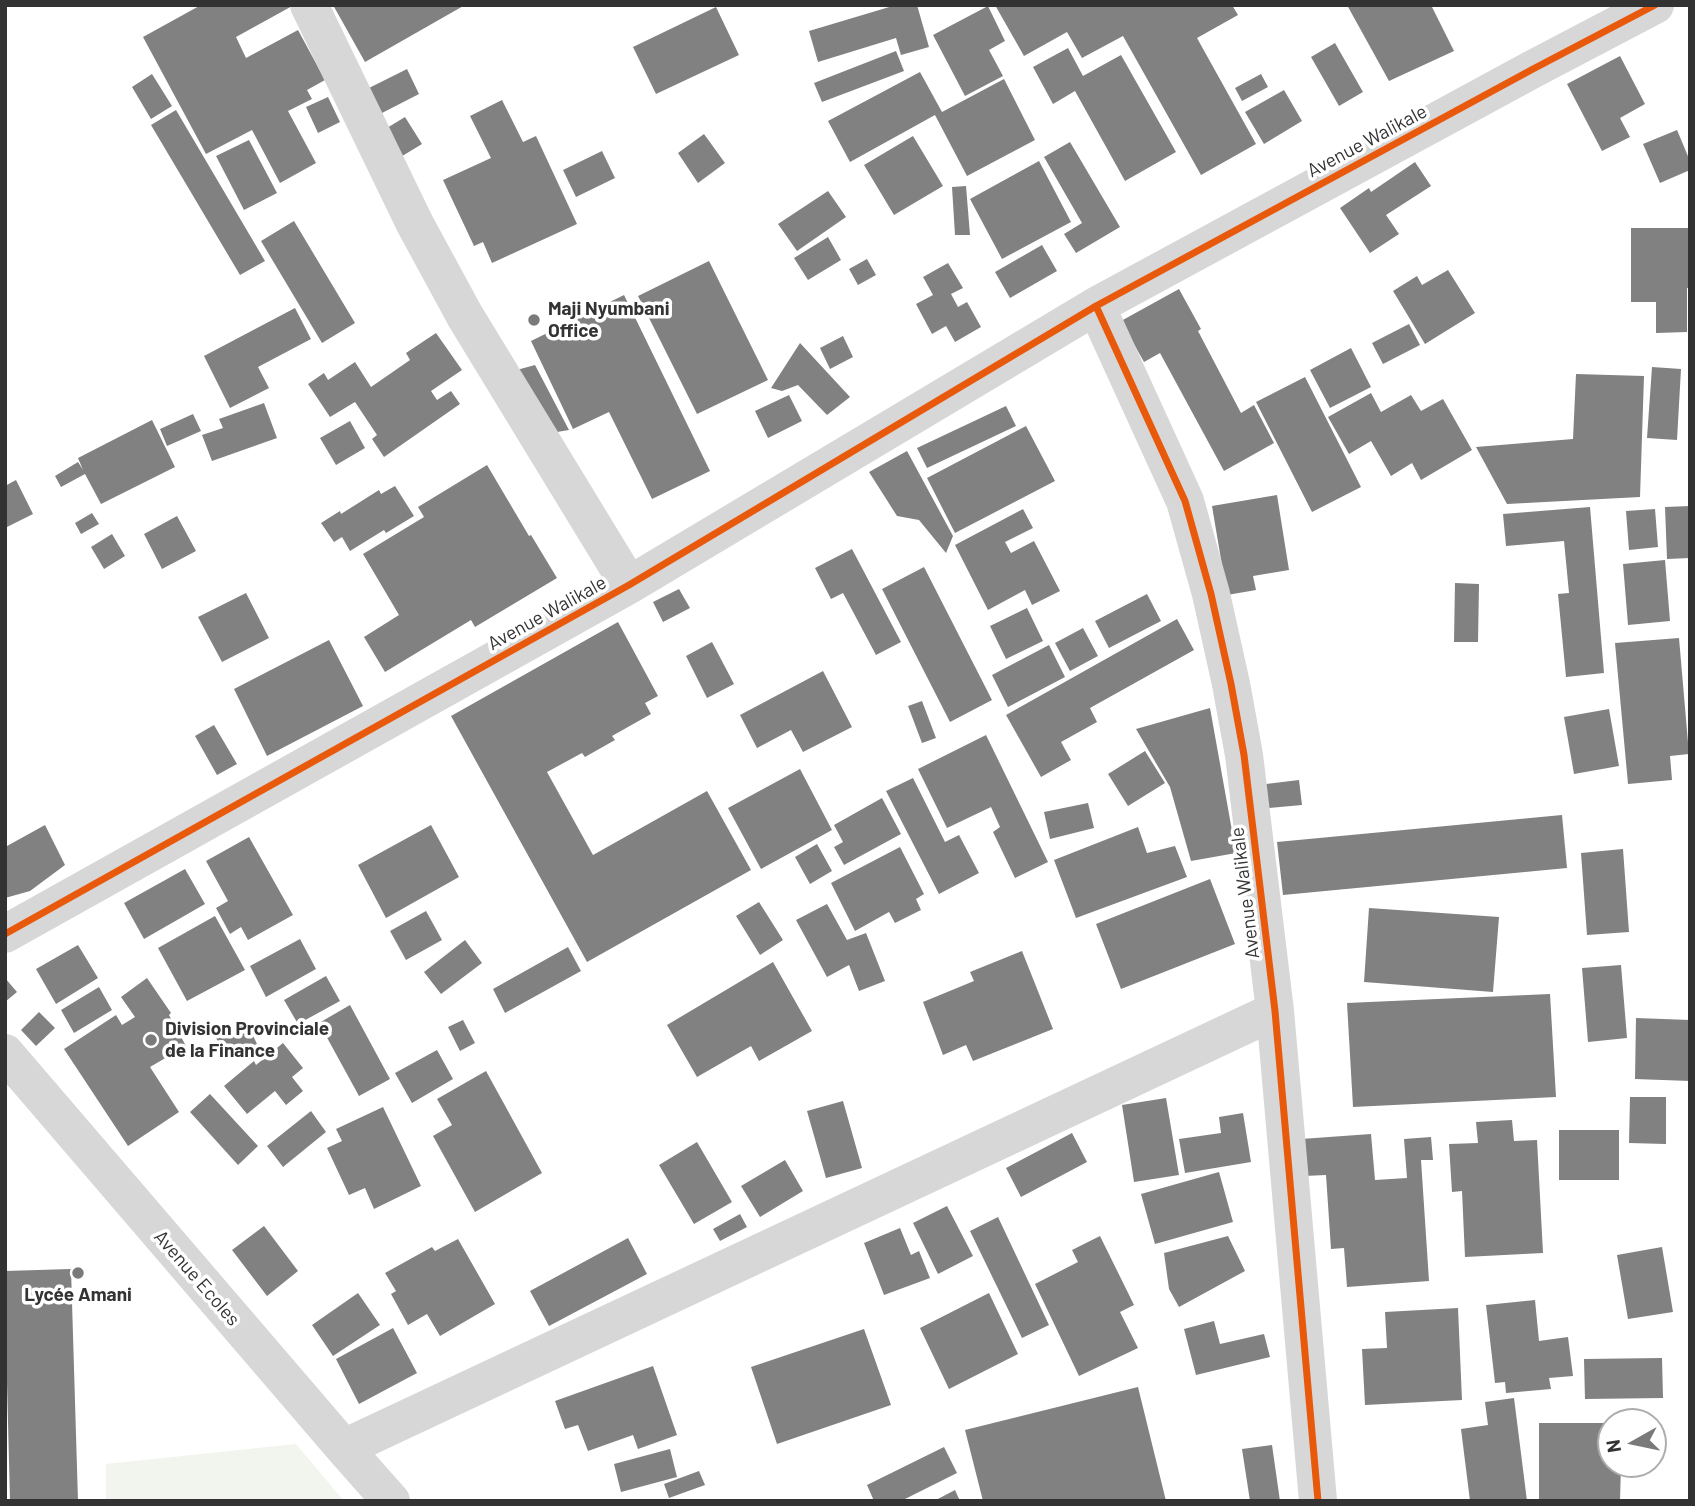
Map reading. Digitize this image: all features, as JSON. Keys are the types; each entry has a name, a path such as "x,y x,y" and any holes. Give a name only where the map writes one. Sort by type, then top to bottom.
{"street":[{"path":"309,5 415,224 465,316 629,585"},
{"name":"Avenue Walikale","path":"5,934 629,585 1096,306 1655,5"},
{"name":"Avenue Walikale","path":"1096,306 1185,501 1211,594 1231,684 1244,755 1275,1011 1318,1501"},
{"path":"344,1448 1275,1011"},
{"name":"Avenue Ecoles","path":"5,1053 391,1501"}],"shaded area":[{"path":"296,1444 344,1501 106,1501 106,1464"}],"building":[{"path":"201,5 294,5 236,37 246,58 298,30 325,80 307,90 312,99 288,111 316,163 280,183 252,130 206,154 143,37"},
{"path":"333,5 465,5 365,62"},
{"path":"896,5 917,5 929,47 901,55 896,38 818,62 809,31"},
{"path":"995,5 1232,5 1238,15 1197,38 1256,144 1201,175 1123,36 1082,58 1067,32 1024,56"},
{"path":"1347,5 1431,5 1454,51 1389,81"},
{"path":"988,6 1005,41 989,50 1003,76 965,96 933,35"},
{"path":"716,7 739,55 656,94 633,47"},
{"path":"1335,43 1363,92 1339,106 1311,57"},
{"path":"1068,48 1083,76 1121,55 1176,152 1125,181 1075,91 1053,104 1033,67"},
{"path":"896,51 904,71 822,102 814,83"},
{"path":"1620,56 1645,104 1620,118 1630,137 1602,151 1567,84"},
{"path":"407,69 419,94 382,113 369,88"},
{"path":"920,72 942,112 1004,79 1035,140 967,176 935,115 850,162 828,121"},
{"path":"152,74 172,106 151,119 132,87"},
{"path":"1261,74 1268,87 1242,101 1235,88"},
{"path":"1284,90 1302,121 1264,144 1245,112"},
{"path":"328,97 340,122 318,133 306,107"},
{"path":"502,100 523,142 536,136 577,224 492,263 483,242 474,246 443,180 491,158 470,116"},
{"path":"176,110 265,261 240,275 151,125"},
{"path":"405,117 422,144 399,158 382,131"},
{"path":"1677,130 1690,161 1690,170 1660,183 1643,144"},
{"path":"704,134 725,163 698,183 678,153"},
{"path":"913,136 943,186 894,215 864,165"},
{"path":"249,140 277,193 244,210 216,156"},
{"path":"1070,142 1120,227 1076,253 1064,234 1082,223 1044,157"},
{"path":"602,151 615,178 576,197 563,170"},
{"path":"1039,161 1071,222 1002,259 970,199"},
{"path":"1415,162 1431,186 1386,215 1399,234 1370,253 1340,208 1369,188 1371,192"},
{"path":"966,186 970,235 955,235 952,187"},
{"path":"828,191 846,217 797,251 778,224"},
{"path":"294,221 355,323 322,343 261,241"},
{"path":"1631,228 1690,228 1687,332 1656,333 1656,302 1631,302"},
{"path":"828,237 841,260 808,280 794,258"},
{"path":"1042,245 1057,271 1010,298 995,272"},
{"path":"867,259 876,275 858,285 849,269"},
{"path":"709,261 768,380 697,414 638,296"},
{"path":"948,263 963,288 951,294 958,307 967,302 981,327 955,342 946,326 932,334 916,304 933,295 923,277"},
{"path":"1448,270 1475,313 1425,344 1393,291 1417,276 1422,285"},
{"path":"1179,289 1241,413 1254,405 1274,443 1224,471 1160,353 1144,362 1121,321"},
{"path":"624,295 710,471 652,499 609,412 573,429 531,341"},
{"path":"295,308 311,339 258,367 269,388 230,408 204,356"},
{"path":"1409,324 1420,345 1383,364 1372,343"},
{"path":"436,333 462,370 431,391 437,400 451,391 460,404 384,457 372,439 377,435 355,402 330,417 308,384 324,373 328,380 355,362 371,387 410,360 406,353"},
{"path":"843,336 853,357 830,369 820,348"},
{"path":"800,343 850,397 827,415 798,385 782,391 771,388"},
{"path":"1351,348 1371,387 1330,408 1310,370"},
{"path":"535,365 569,430 557,432 513,371"},
{"path":"1652,367 1681,369 1677,440 1647,438"},
{"path":"1576,374 1644,376 1640,497 1507,504 1476,447 1573,439"},
{"path":"1305,377 1361,487 1312,512 1256,402"},
{"path":"1371,393 1381,412 1411,395 1421,411 1443,399 1472,450 1421,480 1412,463 1391,476 1371,441 1349,454 1328,417"},
{"path":"789,395 802,421 768,438 755,411"},
{"path":"264,403 277,438 212,461 202,435 223,428 219,419"},
{"path":"1006,406 1016,426 927,468 917,448"},
{"path":"193,414 201,431 167,446 160,429"},
{"path":"152,420 175,467 101,504 85,474 61,487 55,476 78,462 83,470 78,458"},
{"path":"350,421 365,448 336,465 320,438"},
{"path":"1026,426 1055,481 955,533 927,478"},
{"path":"907,451 953,536 946,553 919,520 897,516 869,472"},
{"path":"487,465 557,578 475,627 471,620 385,672 364,637 399,615 363,554 424,517 418,507"},
{"path":"16,480 33,514 5,528 5,486"},
{"path":"395,486 414,516 386,533 384,530 350,551 342,537 334,542 321,523 379,490 381,494"},
{"path":"1277,495 1289,570 1253,576 1256,590 1227,595 1212,506"},
{"path":"1690,506 1690,558 1667,559 1665,507"},
{"path":"1590,507 1604,673 1566,677 1558,594 1569,593 1564,541 1506,546 1503,514"},
{"path":"1023,509 1033,528 1005,542 1011,553 1034,541 1060,591 1032,605 1025,590 988,610 955,545"},
{"path":"1655,509 1658,547 1629,550 1626,511"},
{"path":"92,513 99,524 81,534 75,523"},
{"path":"177,516 196,551 162,569 144,534"},
{"path":"112,534 125,556 104,569 91,547"},
{"path":"852,549 901,642 876,655 843,593 831,599 815,568"},
{"path":"1665,560 1670,621 1628,625 1623,564"},
{"path":"924,567 992,700 950,722 882,589"},
{"path":"1455,583 1479,584 1478,642 1454,642"},
{"path":"679,589 690,608 663,622 653,602"},
{"path":"246,593 269,638 222,662 198,617"},
{"path":"1147,594 1161,621 1109,648 1095,621"},
{"path":"1027,608 1043,641 1006,659 990,626"},
{"path":"1177,619 1194,650 1090,708 1097,722 1061,742 1071,760 1041,777 1006,715"},
{"path":"618,622 658,696 645,703 651,714 612,736 615,740 585,757 582,753 547,772 593,855 707,791 751,870 587,962 451,716"},
{"path":"1083,628 1098,656 1070,671 1055,643"},
{"path":"1679,638 1689,754 1670,756 1672,780 1628,784 1615,643"},
{"path":"329,640 363,706 267,756 234,689"},
{"path":"712,642 734,684 707,698 686,656"},
{"path":"1049,645 1065,677 1008,707 992,675"},
{"path":"823,671 852,727 803,752 791,730 757,748 740,715"},
{"path":"922,701 936,738 922,743 908,706"},
{"path":"1210,708 1236,853 1191,861 1170,787 1136,729"},
{"path":"1609,709 1619,766 1574,774 1564,717"},
{"path":"214,725 237,764 217,775 195,736"},
{"path":"986,735 1048,862 1015,878 993,832 1000,827 991,807 947,828 918,769"},
{"path":"1145,751 1165,783 1128,806 1108,774"},
{"path":"800,769 832,830 761,869 728,808"},
{"path":"913,778 945,842 959,835 979,873 939,894 886,791"},
{"path":"1299,780 1302,805 1269,808 1266,784"},
{"path":"882,798 901,834 844,865 834,847 843,842 834,825"},
{"path":"1088,803 1094,828 1050,839 1044,812"},
{"path":"1562,815 1567,868 1283,895 1277,842"},
{"path":"45,825 65,865 30,891 5,898 5,843 7,846"},
{"path":"431,825 459,877 386,918 358,865"},
{"path":"1138,827 1147,853 1175,846 1187,877 1076,918 1054,860"},
{"path":"249,837 293,915 248,940 241,927 230,934 216,908 228,901 206,861"},
{"path":"817,844 832,871 810,884 795,857"},
{"path":"900,847 924,894 916,899 921,910 895,923 889,912 855,931 831,883"},
{"path":"1623,849 1629,932 1587,935 1581,853"},
{"path":"185,869 205,904 144,939 124,903"},
{"path":"1210,879 1235,944 1121,989 1096,924"},
{"path":"759,902 783,940 760,955 736,916"},
{"path":"827,904 847,940 866,933 885,981 859,991 849,965 827,977 796,920"},
{"path":"1369,908 1499,917 1493,992 1364,982"},
{"path":"426,911 442,940 406,960 390,931"},
{"path":"215,916 245,970 187,1001 158,948"},
{"path":"300,939 316,969 266,997 250,966"},
{"path":"465,940 482,963 441,994 424,972"},
{"path":"78,945 98,978 56,1004 36,969"},
{"path":"568,947 581,971 505,1013 493,989"},
{"path":"1022,951 1053,1029 973,1061 966,1045 943,1055 923,1002 974,981 970,972"},
{"path":"773,962 812,1031 759,1061 751,1046 697,1077 667,1025"},
{"path":"1621,965 1627,1038 1588,1042 1582,968"},
{"path":"326,976 340,1001 298,1024 284,1000"},
{"path":"5,978 17,992 5,1002"},
{"path":"147,978 171,1013 169,1015 186,1046 150,1067 179,1112 128,1146 64,1049 116,1015 122,1025 135,1017 121,997"},
{"path":"99,987 112,1010 74,1033 61,1010"},
{"path":"1550,994 1556,1097 1353,1107 1347,1003"},
{"path":"350,1005 390,1079 359,1096 319,1023"},
{"path":"39,1012 55,1028 36,1046 21,1030"},
{"path":"1636,1018 1690,1020 1690,1081 1635,1079"},
{"path":"463,1020 475,1043 460,1051 448,1027"},
{"path":"247,1023 257,1044 227,1059 216,1038"},
{"path":"283,1043 303,1068 292,1077 303,1091 286,1105 275,1091 247,1114 224,1086 254,1061 256,1065"},
{"path":"437,1050 453,1079 412,1103 395,1073"},
{"path":"486,1071 542,1173 475,1212 433,1136 452,1125 437,1099"},
{"path":"210,1094 258,1146 238,1165 190,1112"},
{"path":"1630,1097 1666,1097 1666,1144 1629,1143"},
{"path":"1166,1098 1179,1175 1134,1182 1122,1105"},
{"path":"843,1101 862,1168 826,1178 807,1111"},
{"path":"383,1107 421,1186 374,1209 365,1188 349,1195 327,1148 342,1141 336,1129"},
{"path":"311,1111 326,1132 283,1167 267,1146"},
{"path":"1243,1113 1251,1162 1185,1173 1179,1139 1221,1133 1219,1117"},
{"path":"1512,1120 1514,1141 1537,1140 1543,1253 1465,1257 1462,1191 1452,1192 1449,1144 1478,1143 1476,1122"},
{"path":"1559,1130 1619,1130 1619,1180 1559,1180"},
{"path":"1072,1133 1087,1162 1021,1197 1006,1168"},
{"path":"1371,1134 1375,1180 1407,1178 1404,1139 1431,1137 1433,1160 1421,1160 1429,1281 1347,1287 1344,1248 1331,1249 1326,1175 1304,1176 1301,1139"},
{"path":"697,1142 732,1202 694,1224 659,1165"},
{"path":"785,1160 803,1191 760,1217 741,1186"},
{"path":"1219,1172 1233,1222 1155,1244 1141,1194"},
{"path":"947,1206 973,1256 938,1274 913,1223"},
{"path":"740,1214 747,1227 720,1241 713,1229"},
{"path":"998,1217 1049,1325 1022,1338 970,1231"},
{"path":"264,1226 298,1271 267,1296 232,1250"},
{"path":"900,1228 911,1255 919,1251 930,1278 884,1295 864,1243"},
{"path":"1100,1236 1134,1305 1120,1312 1138,1348 1079,1376 1035,1284 1078,1262 1072,1250"},
{"path":"1228,1236 1245,1271 1179,1307 1169,1289 1164,1253"},
{"path":"628,1238 647,1274 549,1326 530,1291"},
{"path":"458,1239 495,1304 440,1336 427,1314 408,1325 391,1294 396,1291 385,1273 432,1247 435,1251"},
{"path":"1662,1247 1673,1312 1628,1319 1617,1255"},
{"path":"71,1269 78,1501 10,1501 5,1383 5,1271"},
{"path":"358,1293 380,1325 333,1356 312,1325"},
{"path":"989,1293 1018,1354 949,1389 920,1328"},
{"path":"1535,1300 1539,1341 1568,1337 1573,1376 1549,1378 1551,1389 1506,1393 1505,1382 1495,1383 1486,1305"},
{"path":"1458,1308 1462,1400 1365,1405 1362,1349 1387,1348 1385,1312"},
{"path":"1214,1321 1220,1344 1264,1334 1270,1357 1196,1375 1184,1329"},
{"path":"393,1328 417,1373 359,1404 336,1359"},
{"path":"864,1329 891,1405 777,1444 751,1367"},
{"path":"1662,1358 1663,1398 1585,1399 1584,1359"},
{"path":"653,1366 677,1435 638,1449 633,1435 588,1451 578,1425 565,1429 555,1401"},
{"path":"1138,1387 1166,1501 983,1501 965,1430"},
{"path":"1514,1398 1527,1501 1470,1501 1461,1429 1488,1425 1485,1402"},
{"path":"1539,1423 1597,1423 1597,1478 1621,1478 1620,1501 1539,1501"},
{"path":"1272,1445 1280,1501 1250,1501 1242,1449"},
{"path":"944,1447 957,1473 901,1501 874,1501 867,1485"},
{"path":"670,1449 677,1477 621,1492 614,1464"},
{"path":"699,1471 705,1485 669,1498 664,1484"},
{"path":"955,1490 960,1501 934,1501"}],"cycle path":[{"path":"5,934 629,585 1096,306 1655,5"},
{"path":"1096,306 1185,501 1211,594 1231,684 1244,755 1275,1011 1318,1501"}],"place":[{"name":"Maji Nyumbani Office","path":"534,320"},
{"name":"Division Provinciale de la Finance","path":"151,1040"},
{"name":"Lycée Amani","path":"78,1273"}]}
